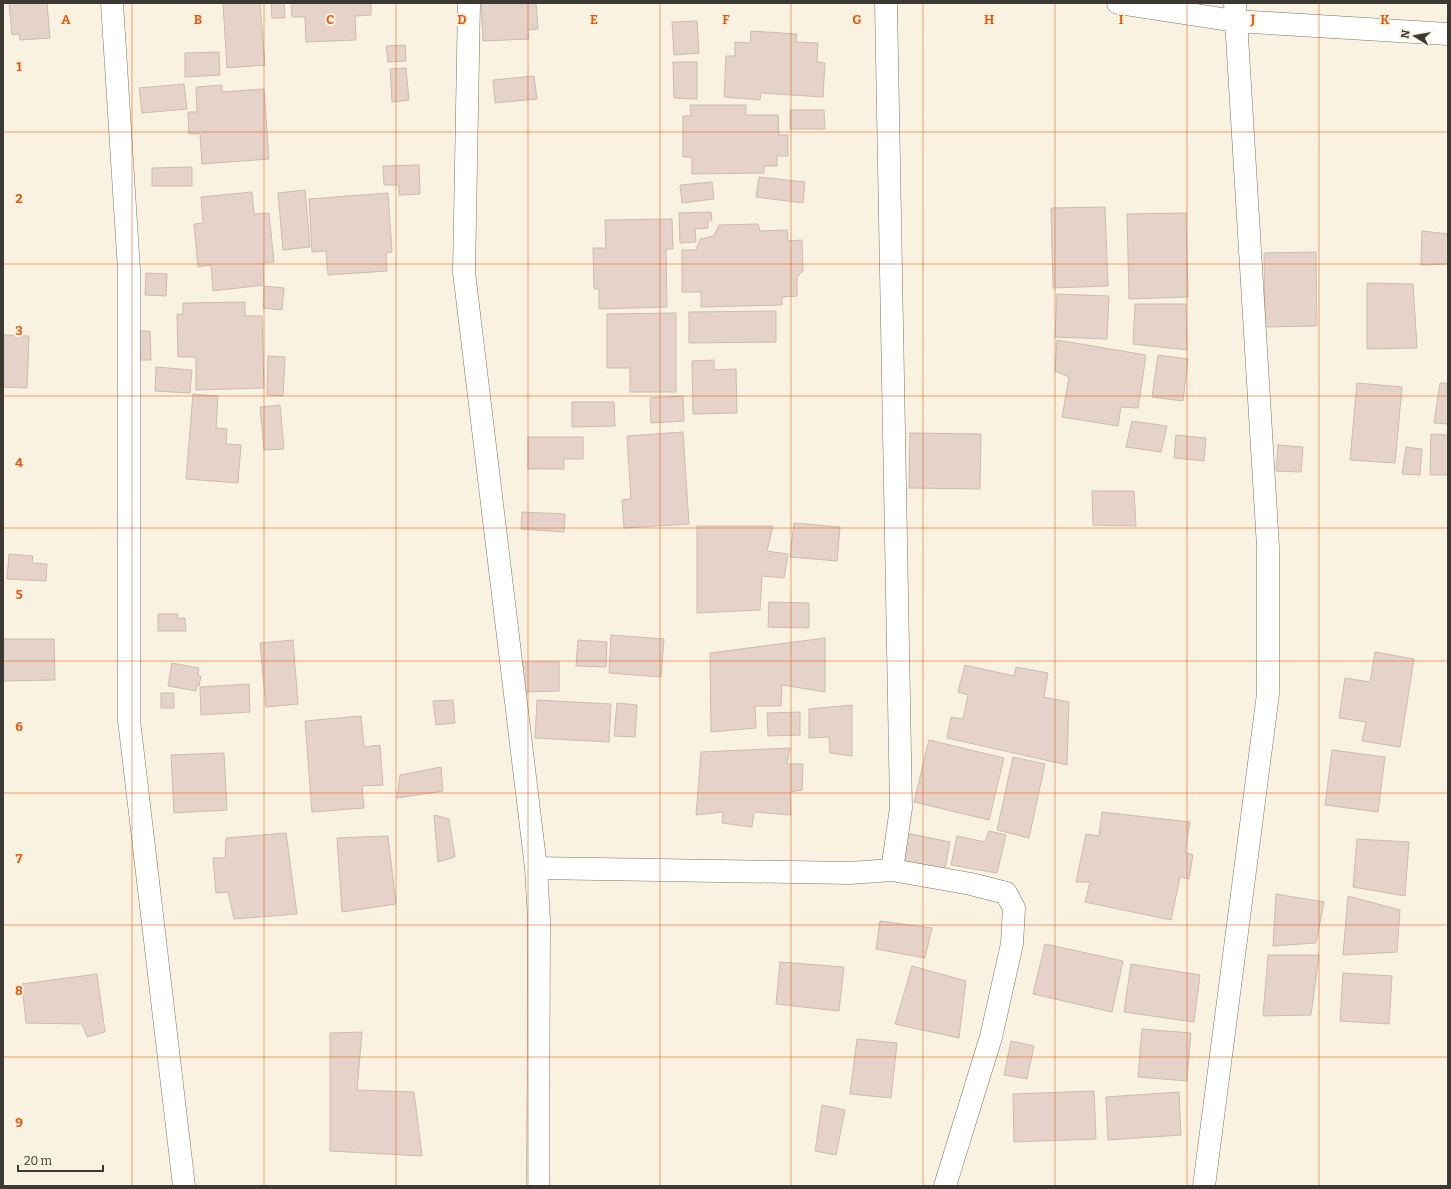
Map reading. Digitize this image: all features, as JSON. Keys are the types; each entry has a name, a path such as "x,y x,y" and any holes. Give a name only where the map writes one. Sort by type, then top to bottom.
{"street":[{"path":"112,3 129,270 129,720 184,1186"},
{"path":"469,3 464,272 536,868 539,920 538,1186"},
{"path":"886,3 900,808 892,870"},
{"path":"1118,3 1235,12 1448,34"},
{"path":"1204,1186 1268,694 1268,547 1235,12"},
{"path":"536,868 850,873 892,870 971,884 1006,893 1014,908 1012,944 991,1037 945,1186"}],"building":[{"path":"9,3 47,3 50,38 20,40 19,34 12,35"},
{"path":"223,3 260,3 265,65 227,68"},
{"path":"271,3 284,3 285,18 272,18"},
{"path":"291,3 371,3 371,15 355,16 356,40 306,42 305,17 292,17"},
{"path":"481,3 536,3 538,29 528,30 529,39 483,41"},
{"path":"697,21 699,53 674,55 672,22"},
{"path":"751,31 797,34 796,42 818,43 817,62 825,63 823,97 761,93 760,100 724,97 726,56 735,56 735,42 750,43"},
{"path":"405,45 406,61 388,62 386,46"},
{"path":"219,52 220,75 185,77 185,53"},
{"path":"673,62 697,62 697,99 674,98"},
{"path":"406,68 409,100 392,102 390,69"},
{"path":"534,76 537,99 495,103 493,80"},
{"path":"184,84 187,109 142,113 139,88"},
{"path":"222,85 222,92 264,89 269,159 202,164 200,134 189,134 188,112 197,112 196,87"},
{"path":"690,105 746,105 746,115 778,115 779,135 788,135 788,156 777,156 777,166 764,166 764,173 692,174 692,157 683,157 683,116 691,116"},
{"path":"790,110 824,110 825,129 790,129"},
{"path":"419,165 420,194 399,195 399,185 384,185 383,166"},
{"path":"192,167 192,186 152,186 152,168"},
{"path":"759,177 805,182 803,203 756,197"},
{"path":"712,182 714,199 682,203 680,185"},
{"path":"305,190 310,247 283,250 278,193"},
{"path":"252,192 254,214 269,213 274,262 263,263 264,285 213,291 211,265 198,267 194,224 203,223 201,197"},
{"path":"388,193 392,252 386,253 387,271 328,275 326,251 312,252 309,199"},
{"path":"1105,207 1108,286 1053,288 1051,208"},
{"path":"711,212 712,220 708,222 708,228 695,229 696,242 680,243 679,213"},
{"path":"1186,213 1188,297 1129,299 1127,214"},
{"path":"672,219 673,249 666,249 667,307 599,309 599,289 594,289 593,248 606,248 605,220"},
{"path":"758,224 760,231 787,230 788,241 802,240 803,271 797,277 797,296 782,297 782,305 701,307 701,292 682,292 682,250 696,250 700,239 714,236 719,225"},
{"path":"1422,231 1448,234 1448,264 1421,265"},
{"path":"1316,252 1317,326 1265,327 1264,253"},
{"path":"146,273 167,274 166,296 145,295"},
{"path":"1367,283 1413,284 1417,348 1367,349"},
{"path":"264,286 284,288 282,310 263,308"},
{"path":"1057,294 1109,296 1107,339 1055,337"},
{"path":"245,302 245,316 262,316 264,388 196,390 196,357 178,357 177,314 183,314 183,303"},
{"path":"1135,304 1186,304 1187,350 1133,344"},
{"path":"776,311 776,342 689,343 689,312"},
{"path":"676,313 676,392 630,392 630,368 607,368 607,314"},
{"path":"136,331 150,331 151,360 137,360"},
{"path":"3,335 29,336 27,388 3,387"},
{"path":"1057,340 1146,355 1138,408 1121,407 1118,426 1062,417 1069,377 1055,371"},
{"path":"1158,355 1188,359 1183,401 1152,397"},
{"path":"268,356 285,357 283,396 267,395"},
{"path":"714,360 714,370 736,369 737,413 693,414 692,361"},
{"path":"156,367 192,370 190,393 155,391"},
{"path":"1357,383 1402,387 1395,463 1350,460"},
{"path":"1440,383 1448,383 1448,424 1434,423"},
{"path":"193,394 218,396 216,428 227,429 226,444 241,445 238,483 186,479"},
{"path":"683,396 684,421 651,423 650,398"},
{"path":"572,402 614,402 615,426 572,427"},
{"path":"280,405 284,449 264,450 260,407"},
{"path":"1132,421 1167,426 1161,452 1126,447"},
{"path":"683,432 689,524 624,528 622,500 631,499 627,436"},
{"path":"910,433 981,434 980,489 909,488"},
{"path":"1431,434 1448,435 1448,475 1430,475"},
{"path":"1176,435 1206,438 1204,461 1174,458"},
{"path":"528,437 583,437 583,459 564,459 564,469 528,469"},
{"path":"1278,445 1303,447 1301,472 1276,471"},
{"path":"1406,447 1422,449 1420,475 1402,474"},
{"path":"1092,491 1134,491 1136,526 1093,525"},
{"path":"522,512 565,514 564,532 521,529"},
{"path":"794,523 840,527 837,561 790,557"},
{"path":"697,526 773,526 767,551 788,554 784,578 762,576 760,610 697,613"},
{"path":"9,554 33,556 32,563 47,564 46,581 7,579"},
{"path":"769,602 809,603 809,628 768,627"},
{"path":"158,614 178,614 177,618 185,618 186,631 158,631"},
{"path":"611,635 664,639 661,677 609,673"},
{"path":"825,638 825,692 782,685 781,706 755,706 756,728 711,732 710,653"},
{"path":"3,639 54,639 55,680 3,681"},
{"path":"293,640 298,704 266,707 260,643"},
{"path":"578,640 607,642 606,667 576,666"},
{"path":"1375,652 1414,659 1400,747 1362,741 1366,722 1339,718 1345,678 1370,682"},
{"path":"521,662 559,662 559,691 521,692"},
{"path":"172,663 199,668 198,676 201,676 199,686 197,685 196,691 168,686"},
{"path":"965,665 1014,676 1016,667 1048,673 1044,697 1069,702 1067,765 947,738 951,717 963,719 968,695 958,692"},
{"path":"249,684 250,712 201,715 200,687"},
{"path":"161,693 174,693 174,708 161,708"},
{"path":"453,700 455,723 436,725 433,701"},
{"path":"537,700 611,704 609,742 535,738"},
{"path":"617,703 637,705 635,737 614,736"},
{"path":"852,705 852,756 830,753 829,737 809,738 809,709"},
{"path":"800,712 800,735 768,736 767,713"},
{"path":"361,716 364,747 380,745 383,785 362,786 364,808 312,812 305,721"},
{"path":"929,740 1004,758 989,820 914,802"},
{"path":"790,748 787,764 803,764 802,790 790,792 791,815 754,812 752,827 722,823 723,812 696,815 701,752"},
{"path":"1332,750 1385,757 1378,812 1325,805"},
{"path":"224,753 227,810 174,813 171,755"},
{"path":"1013,757 1045,764 1029,838 997,830"},
{"path":"441,767 443,791 397,798 400,775"},
{"path":"1102,812 1190,822 1185,852 1193,855 1189,879 1180,877 1171,920 1085,902 1090,882 1076,882 1086,834 1099,836"},
{"path":"434,815 449,819 455,857 438,862"},
{"path":"989,831 1006,835 997,873 951,865 957,836 985,842"},
{"path":"286,833 297,914 234,919 228,892 216,893 213,858 225,858 226,838"},
{"path":"906,833 950,842 945,869 901,860"},
{"path":"388,836 396,904 342,912 337,838"},
{"path":"1357,839 1409,842 1405,896 1353,887"},
{"path":"1276,894 1324,902 1316,943 1273,946"},
{"path":"1348,896 1400,910 1397,952 1343,955"},
{"path":"880,921 932,928 925,958 876,949"},
{"path":"1045,944 1123,961 1112,1012 1033,994"},
{"path":"1268,955 1319,955 1311,1015 1263,1016"},
{"path":"780,962 844,967 839,1011 776,1004"},
{"path":"1131,964 1200,975 1194,1022 1124,1012"},
{"path":"912,966 966,981 959,1038 895,1024"},
{"path":"1343,973 1392,976 1389,1024 1340,1021"},
{"path":"97,974 105,1032 87,1037 82,1024 26,1023 22,984"},
{"path":"1142,1029 1191,1033 1187,1081 1138,1077"},
{"path":"362,1032 357,1090 414,1092 422,1156 330,1151 330,1033"},
{"path":"857,1039 897,1043 891,1098 850,1094"},
{"path":"1011,1041 1034,1046 1027,1079 1004,1075"},
{"path":"1094,1091 1096,1139 1014,1142 1013,1094"},
{"path":"1179,1092 1181,1135 1108,1140 1106,1097"},
{"path":"822,1105 845,1110 836,1155 815,1151"}]}
